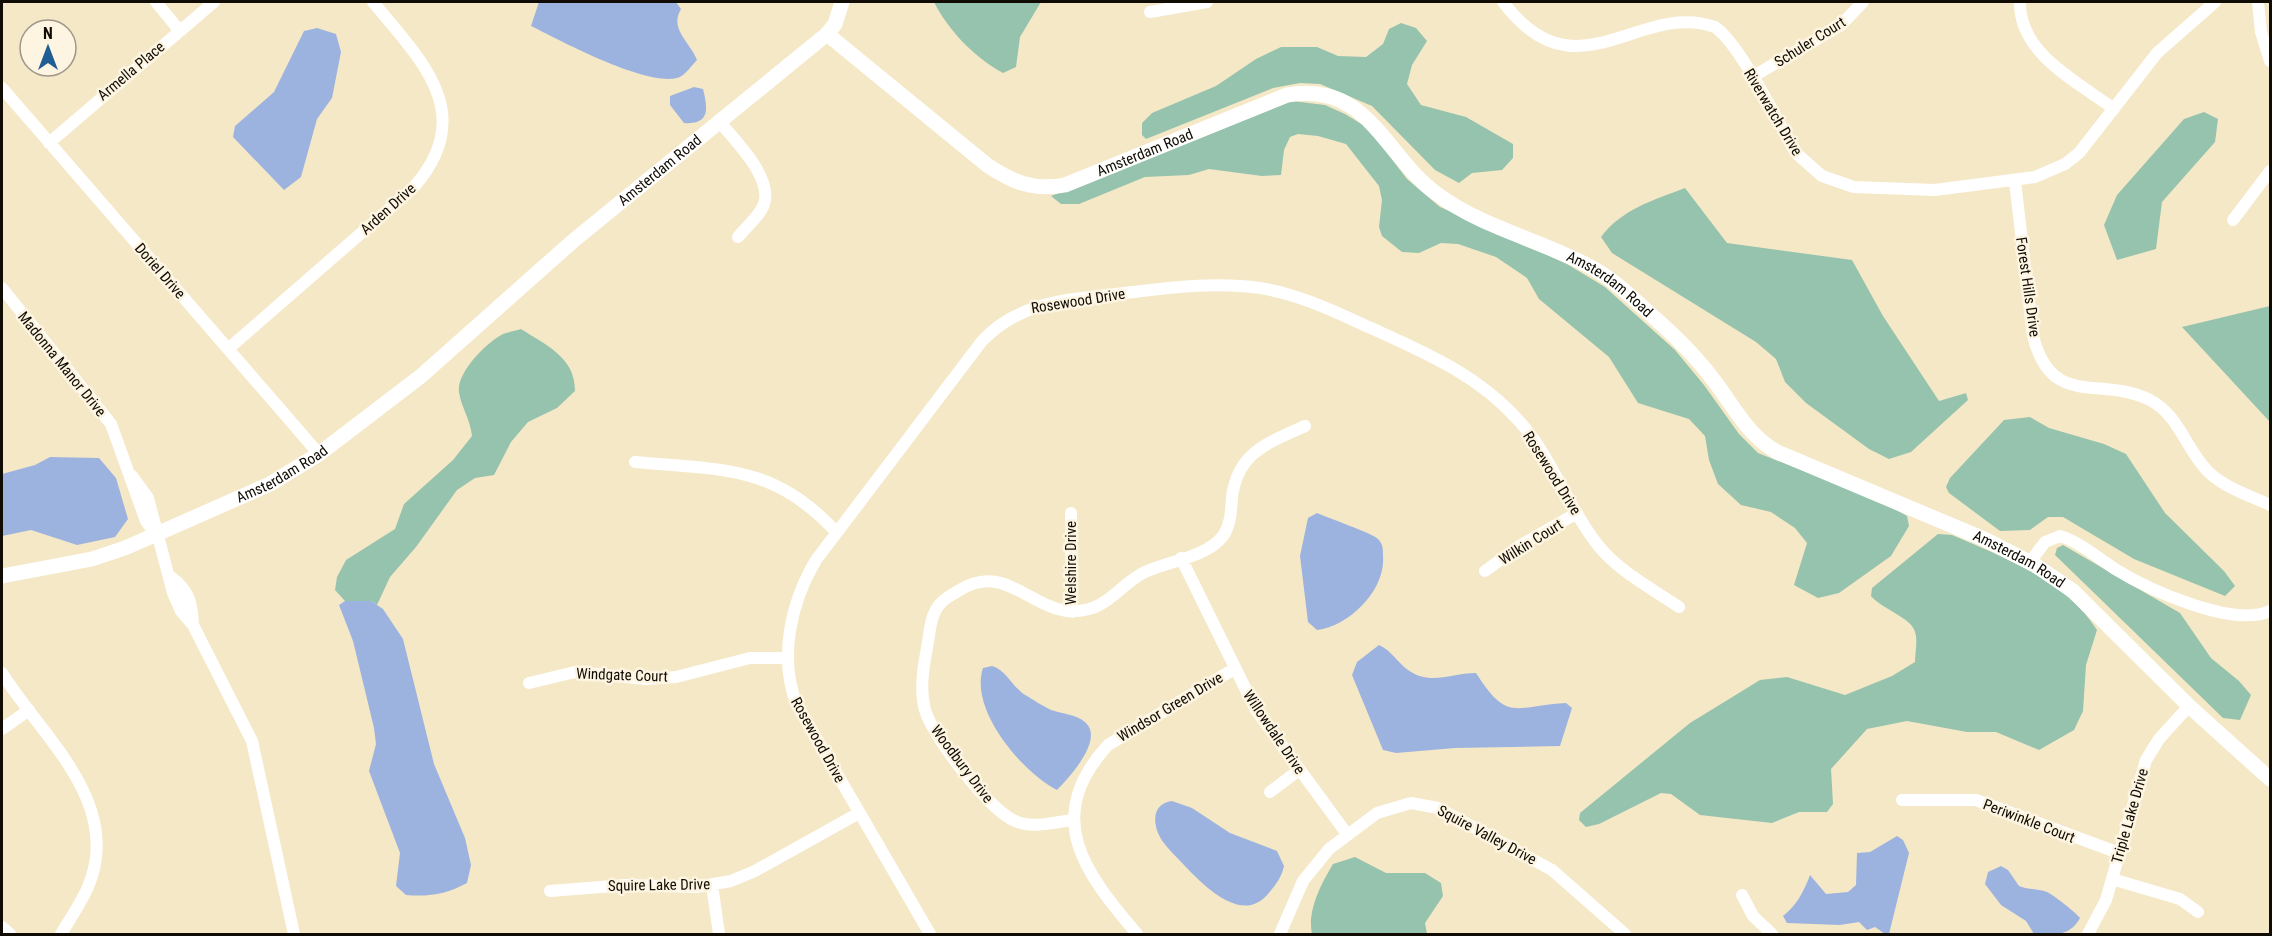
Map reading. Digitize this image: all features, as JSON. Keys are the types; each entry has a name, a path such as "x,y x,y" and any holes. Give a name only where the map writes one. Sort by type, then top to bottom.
{"street":[{"path":"156,2 179,30"},
{"name":"Armella Place","path":"49,143 214,2"},
{"name":"Arden Drive","path":"228,349 413,188 435,155 442,120 436,86 423,62 373,2"},
{"path":"827,34 835,24 842,2"},
{"path":"1150,12 1207,2"},
{"name":"Riverwatch Drive","path":"1503,2 1529,27 1549,37 1566,40 1597,37 1658,13 1674,12 1696,17 1716,28 1728,39 1796,153 1822,176 1854,187 1921,191 2015,181 2035,177 2065,164 2090,142 2157,52 2214,2"},
{"name":"Schuler Court","path":"1752,77 1841,25 1863,2"},
{"path":"2020,2 2028,36 2041,54 2114,109"},
{"path":"2258,2 2261,32 2271,61"},
{"name":"Amsterdam Road","path":"2,576 92,559 157,536 270,484 319,454 421,376 573,241 827,34 987,165 1005,178 1033,187 1049,188 1065,185 1287,95 1303,92 1323,94 1340,100 1370,119 1419,180 1436,194 1459,209 1597,271 1621,288 1690,352 1713,379 1744,425 1762,443 2030,562 2073,591 2188,706 2271,779"},
{"name":"Doriel Drive","path":"2,88 319,454"},
{"path":"719,121 762,176 766,189 764,204 738,237"},
{"path":"2233,220 2271,171"},
{"name":"Forest Hills Drive","path":"2015,181 2033,336 2038,356 2046,369 2071,385 2138,396 2151,401 2175,423 2205,469 2220,480 2271,506"},
{"name":"Rosewood Drive","path":"930,934 796,705 788,681 786,658 801,589 816,560 993,329 1028,308 1045,303 1190,285 1255,288 1301,298 1459,370 1489,391 1521,422 1544,453 1596,544 1613,561 1679,607"},
{"name":"Madonna Manor Drive","path":"2,288 111,424 132,476 133,487 146,521 157,536 171,577 173,594 181,611 193,625 252,741 294,934"},
{"path":"1072,612 1091,609 1144,572 1212,547 1222,537 1230,520 1235,480 1248,458 1261,447 1305,426"},
{"path":"635,462 748,474 794,494 836,532"},
{"name":"Welshire Drive","path":"1071,513 1072,612"},
{"name":"Wilkin Court","path":"1485,571 1521,545 1577,513"},
{"path":"2030,562 2045,542 2060,536 2134,580 2182,601 2239,616 2254,616 2271,611"},
{"name":"Willowdale Drive","path":"1181,558 1256,710 1347,834"},
{"name":"Woodbury Drive","path":"1072,612 1056,611 998,580 983,581 963,588 943,601 934,612 922,685 925,708 933,729 990,803 1002,814 1029,825 1073,820"},
{"name":"Windgate Court","path":"529,683 575,672 646,679 668,678 740,660 786,658"},
{"name":"Windsor Green Drive","path":"1137,934 1116,910 1083,858 1075,838 1073,820 1077,794 1082,781 1108,745 1234,669"},
{"path":"2,673 78,778 91,804 96,855 89,885 61,934"},
{"name":"Triple Lake Drive","path":"2088,934 2097,920 2112,879 2146,760 2159,739 2188,706"},
{"path":"2,729 29,710"},
{"path":"1270,792 1299,770"},
{"name":"Periwinkle Court","path":"1902,800 1984,802 2068,837 2119,853"},
{"name":"Squire Valley Drive","path":"1280,934 1303,881 1329,849 1347,834 1389,807 1411,803 1438,808 1552,870 1625,934"},
{"name":"Squire Lake Drive","path":"550,891 616,886 712,885 755,872 859,813"},
{"path":"2112,879 2180,899 2198,912"},
{"path":"712,885 719,934"},
{"path":"1742,895 1753,916 1772,934"},
{"path":"2,927 10,934"}],"green space":[{"path":"934,2 1041,2 1020,37 1016,67 1003,73 982,60 963,42 947,23"},
{"path":"1401,23 1416,28 1427,41 1412,65 1407,84 1421,105 1466,117 1513,144 1513,158 1502,170 1472,173 1459,183 1435,170 1372,106 1320,84 1300,83 1273,88 1146,139 1142,135 1142,123 1152,113 1216,86 1256,59 1281,47 1317,47 1338,56 1366,57 1383,44 1389,29"},
{"path":"1292,101 1325,105 1345,114 1368,128 1407,179 1440,207 1567,264 1605,287 1675,350 1704,385 1739,434 1758,453 1880,501 1907,516 1909,526 1891,556 1839,593 1818,598 1794,585 1807,543 1795,528 1771,512 1741,505 1718,484 1709,460 1705,436 1689,419 1638,403 1609,357 1539,299 1527,278 1496,257 1458,244 1441,243 1419,253 1402,252 1382,236 1379,227 1382,200 1379,186 1346,144 1318,136 1298,134 1290,137 1284,150 1281,175 1262,176 1209,169 1189,175 1145,177 1079,204 1061,204 1051,196"},
{"path":"2204,112 2218,119 2215,142 2162,202 2156,249 2117,260 2104,225 2117,195 2184,119"},
{"path":"1685,188 1727,243 1852,260 1883,316 1939,401 1966,393 1968,400 1911,452 1889,459 1869,449 1806,403 1785,382 1776,359 1756,342 1612,253 1601,237 1609,227 1629,212 1650,201"},
{"path":"2270,306 2270,422 2182,327"},
{"path":"521,329 550,347 565,361 574,379 575,391 557,408 528,422 511,442 494,475 475,478 457,490 416,547 390,577 377,605 371,601 345,601 335,590 337,577 346,560 395,529 404,504 453,460 472,436 459,392 459,384 467,367 496,338"},
{"path":"2030,417 2049,428 2104,444 2126,454 2165,513 2224,571 2235,586 2225,596 2134,559 2063,517 2048,517 2030,530 2000,531 1949,493 1946,487 1950,478 2004,420"},
{"path":"1938,534 1952,535 2032,572 2069,598 2097,630 2086,665 2083,711 2074,730 2039,750 1996,732 1967,732 1907,721 1867,729 1831,769 1833,804 1827,812 1799,812 1772,823 1700,815 1671,794 1661,793 1599,824 1586,827 1579,820 1580,813 1690,723 1760,680 1787,677 1845,695 1892,676 1915,662 1916,639 1913,627 1876,601 1871,596 1872,588"},
{"path":"2063,545 2180,613 2211,658 2239,681 2251,695 2240,720 2223,718 2055,555 2057,548"},
{"path":"1355,857 1386,873 1425,873 1441,883 1443,896 1425,923 1427,934 1312,934 1313,907 1328,872 1333,864"}],"water":[{"path":"539,2 676,2 681,9 677,23 679,29 697,60 680,77 663,79 603,61 531,26"},
{"path":"317,28 336,34 341,52 332,98 317,119 301,177 284,190 233,137 235,126 274,92 304,31"},
{"path":"694,87 703,89 706,103 705,114 699,121 684,123 670,105 670,96"},
{"path":"50,457 99,458 116,478 128,519 115,537 77,545 31,530 2,536 2,474 35,465"},
{"path":"1317,513 1374,536 1382,545 1383,556 1379,581 1364,604 1342,621 1317,630 1308,622 1300,556 1308,518"},
{"path":"345,601 371,601 383,609 403,639 434,764 465,838 471,865 467,883 452,890 422,896 406,895 396,886 400,853 369,771 376,744 374,728 353,641 339,605"},
{"path":"1379,645 1416,675 1441,678 1476,673 1496,699 1514,708 1566,703 1572,708 1560,746 1455,748 1396,753 1383,750 1352,675 1357,662"},
{"path":"992,666 1002,671 1022,693 1051,710 1078,718 1086,723 1090,730 1091,739 1088,749 1057,790 1043,781 1015,755 991,720 981,685 983,668"},
{"path":"1172,801 1192,808 1230,833 1277,851 1284,866 1280,878 1268,894 1258,903 1247,906 1235,904 1213,892 1192,874 1166,846 1156,827 1156,812 1166,802"},
{"path":"1897,836 1903,840 1909,853 1889,934 1875,927 1867,930 1859,922 1840,925 1787,923 1783,916 1800,897 1810,875 1826,894 1848,892 1856,885 1857,853 1870,852"},
{"path":"2001,866 2008,870 2019,886 2047,892 2064,904 2080,918 2076,924 2062,933 2034,934 2026,921 2001,905 1985,884 1988,872"}]}
